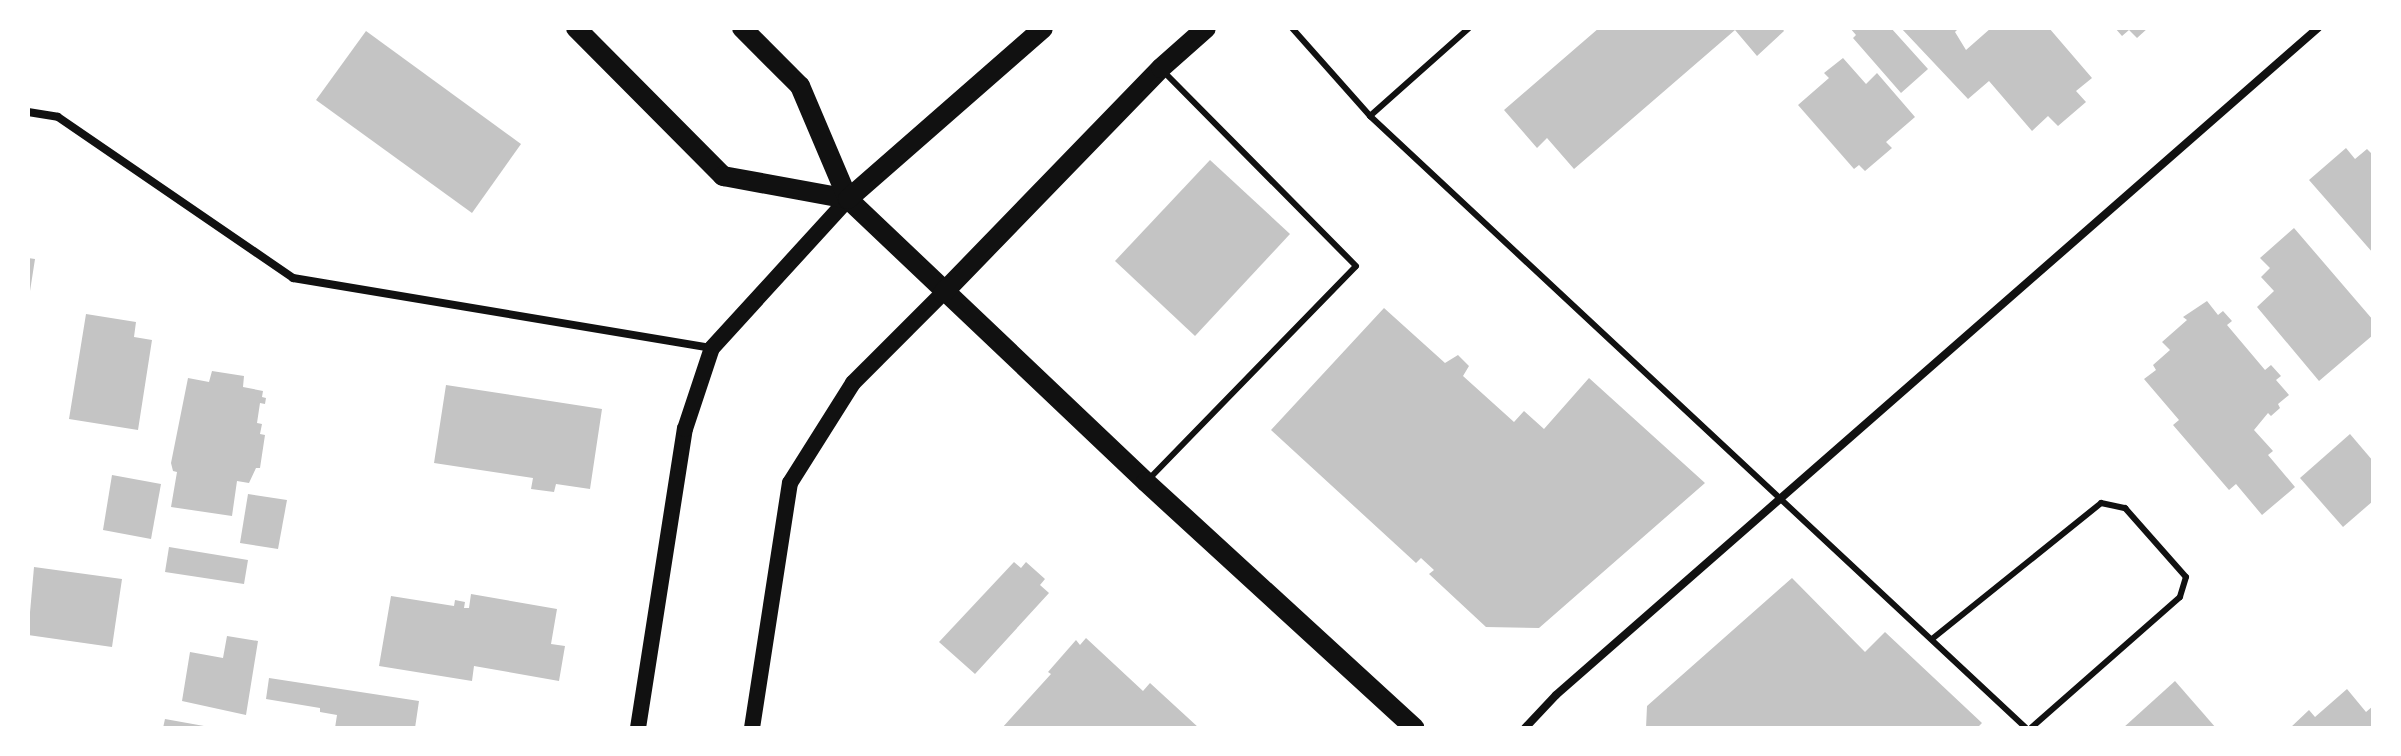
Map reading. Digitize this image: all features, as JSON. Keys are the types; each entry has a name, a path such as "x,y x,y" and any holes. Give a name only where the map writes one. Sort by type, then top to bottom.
{"main road":[{"path":"576,28 723,176 848,199"},
{"path":"742,28 800,86 848,199 943,293 1414,728"},
{"path":"638,728 685,429 712,348 848,199 1043,28"},
{"path":"752,728 790,483 853,383 1161,68 1206,28"}],"street":[{"path":"1525,728 1556,695 2318,28"},
{"path":"28,112 58,117 293,278 712,348"}],"lane":[{"path":"1292,28 1370,116 1782,497 1932,639 2029,728 2180,597 2186,577 2125,508 2101,503 1932,639"},
{"path":"1370,116 1469,28"},
{"path":"1146,482 1356,266 1161,68"}],"building":[{"path":"1599,28 1782,28 1784,31 1757,56 1735,30 1574,169 1547,138 1537,148 1504,110"},
{"path":"1850,28 1891,28 1928,69 1901,93 1853,38 1856,35"},
{"path":"1901,28 1959,28 1955,32 1966,50 1991,28 2049,28 2092,78 2076,91 2086,102 2058,126 2048,116 2032,131 1989,81 1968,99"},
{"path":"2115,28 2148,28 2137,38 2129,30 2122,36"},
{"path":"366,31 521,144 472,213 316,100"},
{"path":"1843,58 1866,84 1877,73 1915,117 1886,142 1892,148 1865,171 1859,165 1854,169 1798,105 1829,78 1824,73"},
{"path":"2346,148 2355,159 2367,149 2373,155 2373,253 2309,180"},
{"path":"1210,160 1290,234 1195,336 1115,261"},
{"path":"2294,228 2373,320 2373,335 2319,381 2257,307 2274,291 2261,277 2270,268 2260,258"},
{"path":"28,258 35,259 30,291 28,290"},
{"path":"2207,301 2218,315 2223,311 2232,321 2227,325 2265,370 2271,365 2281,376 2276,380 2289,395 2278,404 2280,408 2271,416 2268,413 2254,430 2273,451 2268,455 2295,487 2262,515 2236,484 2229,490 2173,425 2179,420 2144,379 2156,370 2153,365 2170,350 2162,342 2187,320 2183,317"},
{"path":"1384,308 1445,363 1458,355 1469,366 1463,376 1514,422 1524,411 1544,429 1589,378 1705,483 1539,628 1486,627 1429,574 1434,570 1421,558 1416,563 1271,430"},
{"path":"86,314 136,322 134,337 152,340 138,430 69,419"},
{"path":"212,371 244,376 243,387 263,391 262,397 266,398 265,404 260,403 257,423 262,424 260,434 265,435 260,468 256,468 249,483 237,481 232,516 171,507 177,472 173,471 171,463 188,378 209,382"},
{"path":"446,385 602,409 590,489 556,484 554,492 531,489 533,478 434,463"},
{"path":"2350,434 2373,461 2373,501 2343,527 2300,478"},
{"path":"112,475 161,484 151,539 103,530"},
{"path":"248,494 287,500 278,549 240,543"},
{"path":"169,547 248,560 244,584 165,572"},
{"path":"1014,562 1021,568 1026,562 1045,579 1040,585 1049,593 975,674 939,642"},
{"path":"34,567 122,579 112,647 28,635"},
{"path":"1792,578 1865,652 1885,632 1982,723 1977,728 1646,728 1647,706"},
{"path":"471,594 557,609 551,644 565,646 559,681 474,666 472,681 379,666 391,596 454,606 455,600 465,602 464,608 469,608"},
{"path":"227,636 258,641 246,715 182,701 190,652 223,658"},
{"path":"1086,638 1143,691 1150,683 1199,728 1002,728 1051,674 1048,672 1076,640 1080,645"},
{"path":"269,678 419,701 415,728 335,728 337,715 320,712 320,708 266,699"},
{"path":"2175,681 2216,728 2123,728"},
{"path":"2347,689 2366,712 2373,706 2373,728 2290,728 2309,710 2315,717"},
{"path":"165,719 204,726 204,728 163,728"}]}
